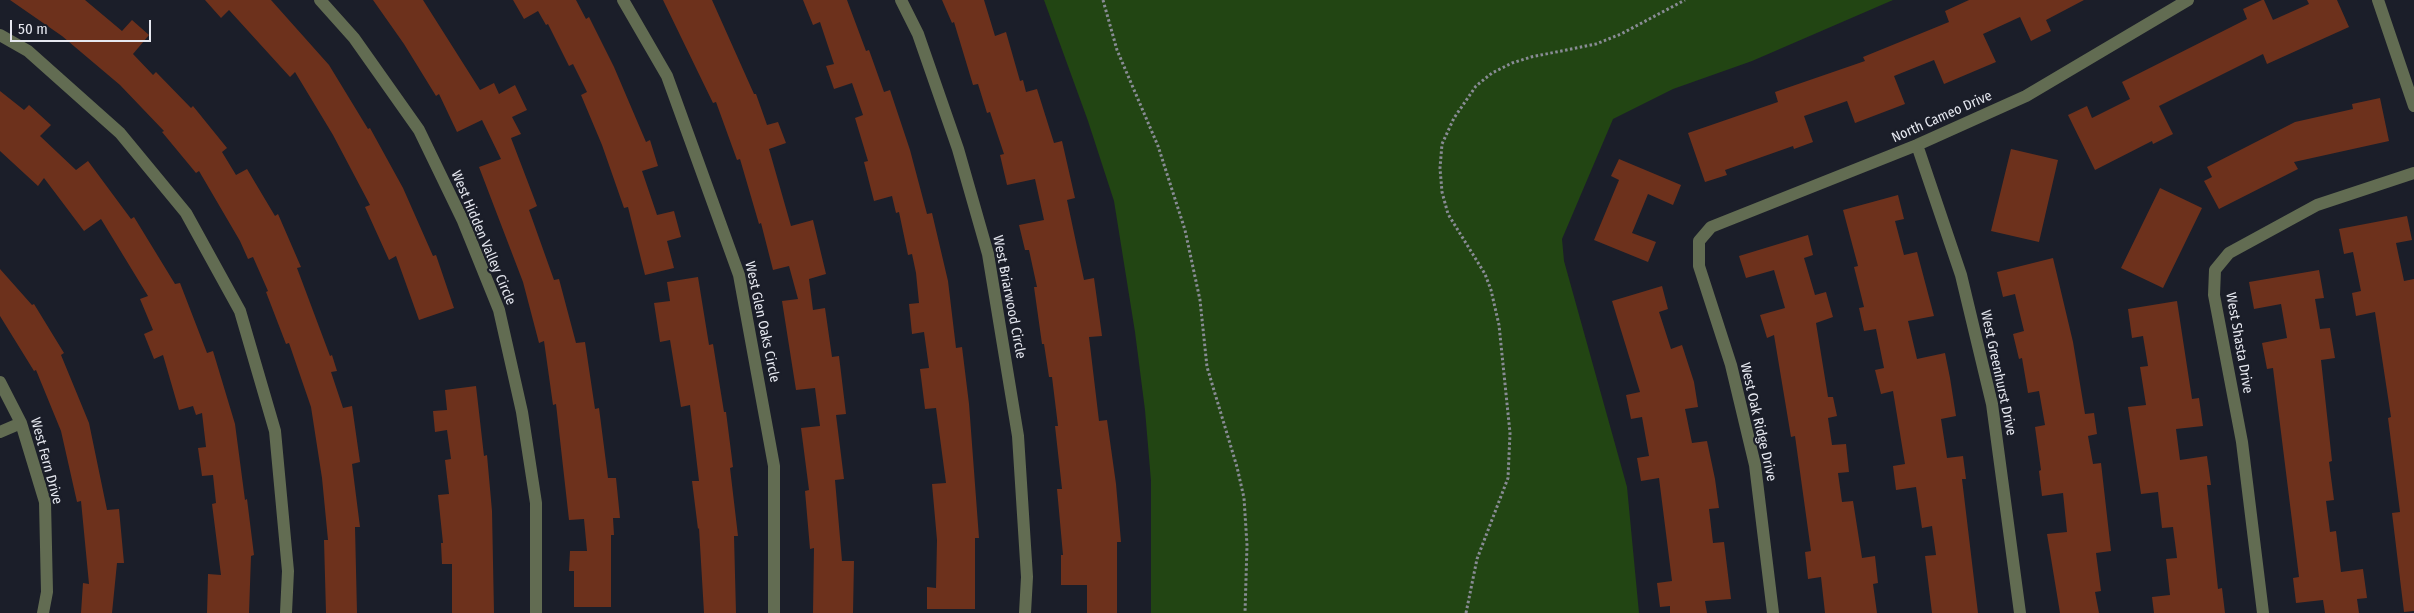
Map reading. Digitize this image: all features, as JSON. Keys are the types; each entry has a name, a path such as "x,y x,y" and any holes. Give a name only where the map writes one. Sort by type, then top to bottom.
{"street":[{"name":"West Hidden Valley Circle","path":"320,0 354,38 419,130 463,221 499,310 522,412 536,503 536,613"},
{"name":"West Glen Oaks Circle","path":"623,0 667,76 739,275 774,466 774,613"},
{"name":"West Briarwood Circle","path":"901,0 918,34 958,150 988,254 1018,436 1027,577 1025,613"},
{"name":"North Cameo Drive","path":"1700,241 1711,227 1916,145 2026,96 2188,0"},
{"path":"2378,0 2414,106"},
{"path":"0,35 28,51 120,133 186,213 240,311 275,431 288,571 286,613"},
{"name":"West Greenhurst Drive","path":"1916,145 1961,275 1992,404 2020,613"},
{"name":"West Shasta Drive","path":"2263,613 2242,442 2214,295 2215,270 2229,253 2317,205 2414,173"},
{"name":"West Oak Ridge Drive","path":"1700,241 1700,266 1730,365 1755,465 1773,613"},
{"name":"West Fern Drive","path":"0,382 21,423 45,502 47,592 43,613"},
{"path":"0,432 21,423"}],"path":[{"path":"1104,0 1117,50 1158,146 1185,230 1200,300 1208,367 1237,466 1244,498 1247,530 1245,613"},
{"path":"1466,613 1477,559 1508,478 1510,433 1499,325 1491,290 1485,274 1448,214 1442,192 1440,168 1442,144 1454,118 1476,86 1492,72 1531,57 1596,44 1621,34 1685,0"}],"green space":[{"path":"1044,0 1893,0 1752,61 1673,89 1613,119 1562,239 1564,261 1627,487 1639,613 1151,613 1151,481 1145,410 1135,332 1114,201 1088,121"}],"building":[{"path":"10,0 85,0 122,31 132,20 149,35 133,54 153,75 156,72 191,108 193,106 227,148 222,152 236,175 247,169 275,216 278,214 301,267 297,268 330,356 332,355 337,371 331,372 343,408 352,406 360,462 352,464 360,527 355,527 357,613 326,613 324,540 328,540 322,478 311,407 289,343 286,344 266,292 268,291 253,257 248,259 240,241 199,171 196,173 162,132 164,131 120,85 62,36"},
{"path":"205,0 271,0 329,65 368,129 370,128 403,188 433,256 436,255 454,308 419,320 396,256 389,260 365,207 370,205 333,135 295,72 290,77 229,10 221,18"},
{"path":"373,0 423,0 480,90 494,83 499,94 515,85 527,110 512,117 521,134 511,138 537,206 529,210 554,280 559,279 576,343 585,342 595,409 599,408 608,478 616,478 620,518 613,518 614,535 611,535 611,607 574,607 574,571 569,571 570,551 587,551 584,519 569,520 556,404 553,405 544,341 539,343 523,282 479,167 501,159 482,120 457,132 439,94 436,96 404,44"},
{"path":"513,0 576,0 586,19 589,17 614,67 646,142 650,140 658,166 642,171 657,215 674,211 681,237 667,241 674,268 645,275 628,207 624,208 602,145 581,95 587,92 573,64 569,66 548,24 546,25 538,11 524,19"},
{"path":"663,0 712,0 754,94 756,94 767,125 778,122 786,143 769,149 791,226 813,220 826,274 809,279 813,310 825,308 832,357 839,356 846,414 836,415 844,479 835,480 842,561 854,561 853,613 813,613 814,548 810,549 805,491 809,490 801,428 820,426 815,388 796,390 782,301 798,299 789,266 773,270 761,223 759,224 740,159 737,160 716,102 713,103"},
{"path":"803,0 847,0 866,51 869,50 884,92 890,90 910,150 927,214 932,213 948,281 956,348 962,347 969,404 979,538 975,538 975,609 927,609 927,587 936,588 937,540 932,484 946,483 936,408 925,409 920,369 929,368 924,332 912,334 909,304 919,303 916,273 912,254 908,255 899,212 896,213 892,196 874,201 864,162 868,161 855,118 863,115 852,83 834,89 826,66 834,64 820,22 813,25"},
{"path":"942,0 984,0 995,36 1006,32 1020,81 1023,80 1026,92 1037,89 1054,143 1062,141 1075,198 1067,200 1084,280 1094,278 1102,336 1089,337 1099,421 1107,420 1116,484 1121,542 1117,542 1117,613 1087,613 1087,585 1061,585 1061,555 1063,555 1057,489 1062,489 1055,426 1058,426 1052,377 1049,377 1044,344 1042,344 1034,287 1037,287 1029,250 1025,250 1019,225 1044,220 1035,179 1007,185 1000,155 1004,154 990,112 987,113 978,84 973,85 954,22 952,23"},
{"path":"1969,0 2084,0 2046,20 2051,31 2031,41 2020,17 1983,34 1996,62 1944,84 1934,60 1894,76 1905,104 1855,123 1847,101 1804,116 1813,142 1794,149 1793,146 1725,170 1727,175 1705,182 1688,133 1778,102 1775,92 1865,61 1863,57 1949,22 1945,11"},
{"path":"2264,0 2273,20 2309,4 2307,0 2337,0 2349,27 2267,64 2263,54 2159,106 2173,134 2153,144 2152,141 2095,170 2068,115 2087,106 2092,118 2130,99 2122,82 2247,19 2243,9"},
{"path":"0,91 24,110 29,105 51,125 40,136 76,170 88,161 131,219 134,217 175,284 180,283 207,353 213,351 235,424 245,500 247,499 254,555 251,556 249,613 207,613 208,574 221,575 212,504 216,503 213,475 202,476 198,448 206,447 202,413 196,415 193,406 179,410 163,355 154,359 144,334 153,330 140,299 148,296 101,219 84,231 44,178 38,186 0,151"},
{"path":"2380,98 2389,141 2294,162 2298,169 2219,209 2204,181 2212,177 2207,167 2295,122 2353,109 2352,104"},
{"path":"2011,149 2058,160 2039,242 1991,231"},
{"path":"1619,159 1681,185 1673,205 1648,194 1632,233 1656,242 1648,262 1594,240 1619,180 1611,176"},
{"path":"2160,188 2202,208 2163,288 2121,268"},
{"path":"1898,195 1904,219 1895,221 1904,255 1917,252 1934,316 1908,321 1917,359 1945,353 1950,378 1956,416 1941,419 1947,458 1963,456 1966,479 1962,479 1978,613 1932,613 1925,556 1936,555 1932,526 1922,528 1916,487 1896,490 1893,466 1905,464 1893,391 1881,394 1875,370 1884,368 1876,329 1864,331 1859,308 1864,307 1854,267 1858,266 1843,210"},
{"path":"2407,216 2412,240 2396,243 2404,281 2414,279 2414,611 2404,612 2392,513 2400,512 2388,418 2391,417 2375,312 2356,316 2352,293 2361,291 2353,252 2344,254 2339,229"},
{"path":"1808,235 1813,255 1804,258 1815,295 1826,292 1833,317 1816,323 1828,397 1833,397 1837,416 1828,418 1832,445 1846,444 1849,472 1838,473 1842,502 1853,501 1862,558 1875,556 1878,583 1873,584 1877,613 1825,613 1821,577 1808,579 1805,552 1811,551 1795,436 1791,437 1774,335 1767,338 1760,315 1785,308 1774,270 1746,278 1739,256"},
{"path":"2053,258 2073,342 2085,414 2094,413 2097,434 2088,436 2093,464 2101,463 2111,551 2096,553 2101,591 2095,592 2099,613 2060,613 2047,534 2067,532 2063,493 2042,496 2039,471 2041,470 2035,427 2045,425 2039,391 2028,393 2022,358 2019,359 2013,334 2024,331 2015,294 2003,297 1997,272"},
{"path":"0,269 32,305 34,304 64,353 61,355 89,423 107,510 119,509 124,563 117,563 112,613 81,613 83,583 89,584 81,501 77,502 61,431 36,370 34,371 0,316"},
{"path":"2319,270 2324,298 2315,299 2320,329 2330,328 2335,358 2321,360 2332,461 2329,462 2334,500 2326,501 2330,532 2336,531 2341,572 2363,569 2367,598 2357,599 2359,613 2325,613 2323,600 2296,603 2293,578 2299,577 2273,368 2267,369 2262,343 2287,338 2281,304 2254,309 2249,282"},
{"path":"698,277 709,345 713,344 724,412 726,412 733,467 730,468 738,536 734,536 736,613 704,613 699,528 692,481 699,481 690,405 681,407 670,340 660,342 654,303 670,301 667,282"},
{"path":"1662,286 1668,309 1659,312 1671,349 1682,345 1694,382 1698,407 1685,409 1692,443 1707,441 1715,479 1719,508 1709,509 1713,543 1724,542 1731,599 1705,601 1707,613 1670,613 1670,606 1660,607 1657,583 1672,581 1659,478 1641,481 1637,458 1649,456 1642,417 1631,419 1626,395 1640,392 1612,301"},
{"path":"2177,301 2192,399 2199,398 2203,426 2176,429 2180,460 2207,456 2211,485 2207,485 2218,589 2222,588 2225,613 2154,613 2152,597 2170,595 2166,559 2177,558 2173,527 2162,528 2158,492 2141,494 2128,407 2146,405 2140,367 2148,366 2143,336 2132,338 2128,309"},
{"path":"476,386 484,456 487,455 492,511 494,613 452,613 452,564 442,564 441,543 443,543 438,495 449,494 445,460 451,459 447,430 435,432 433,411 447,410 445,390"}]}
